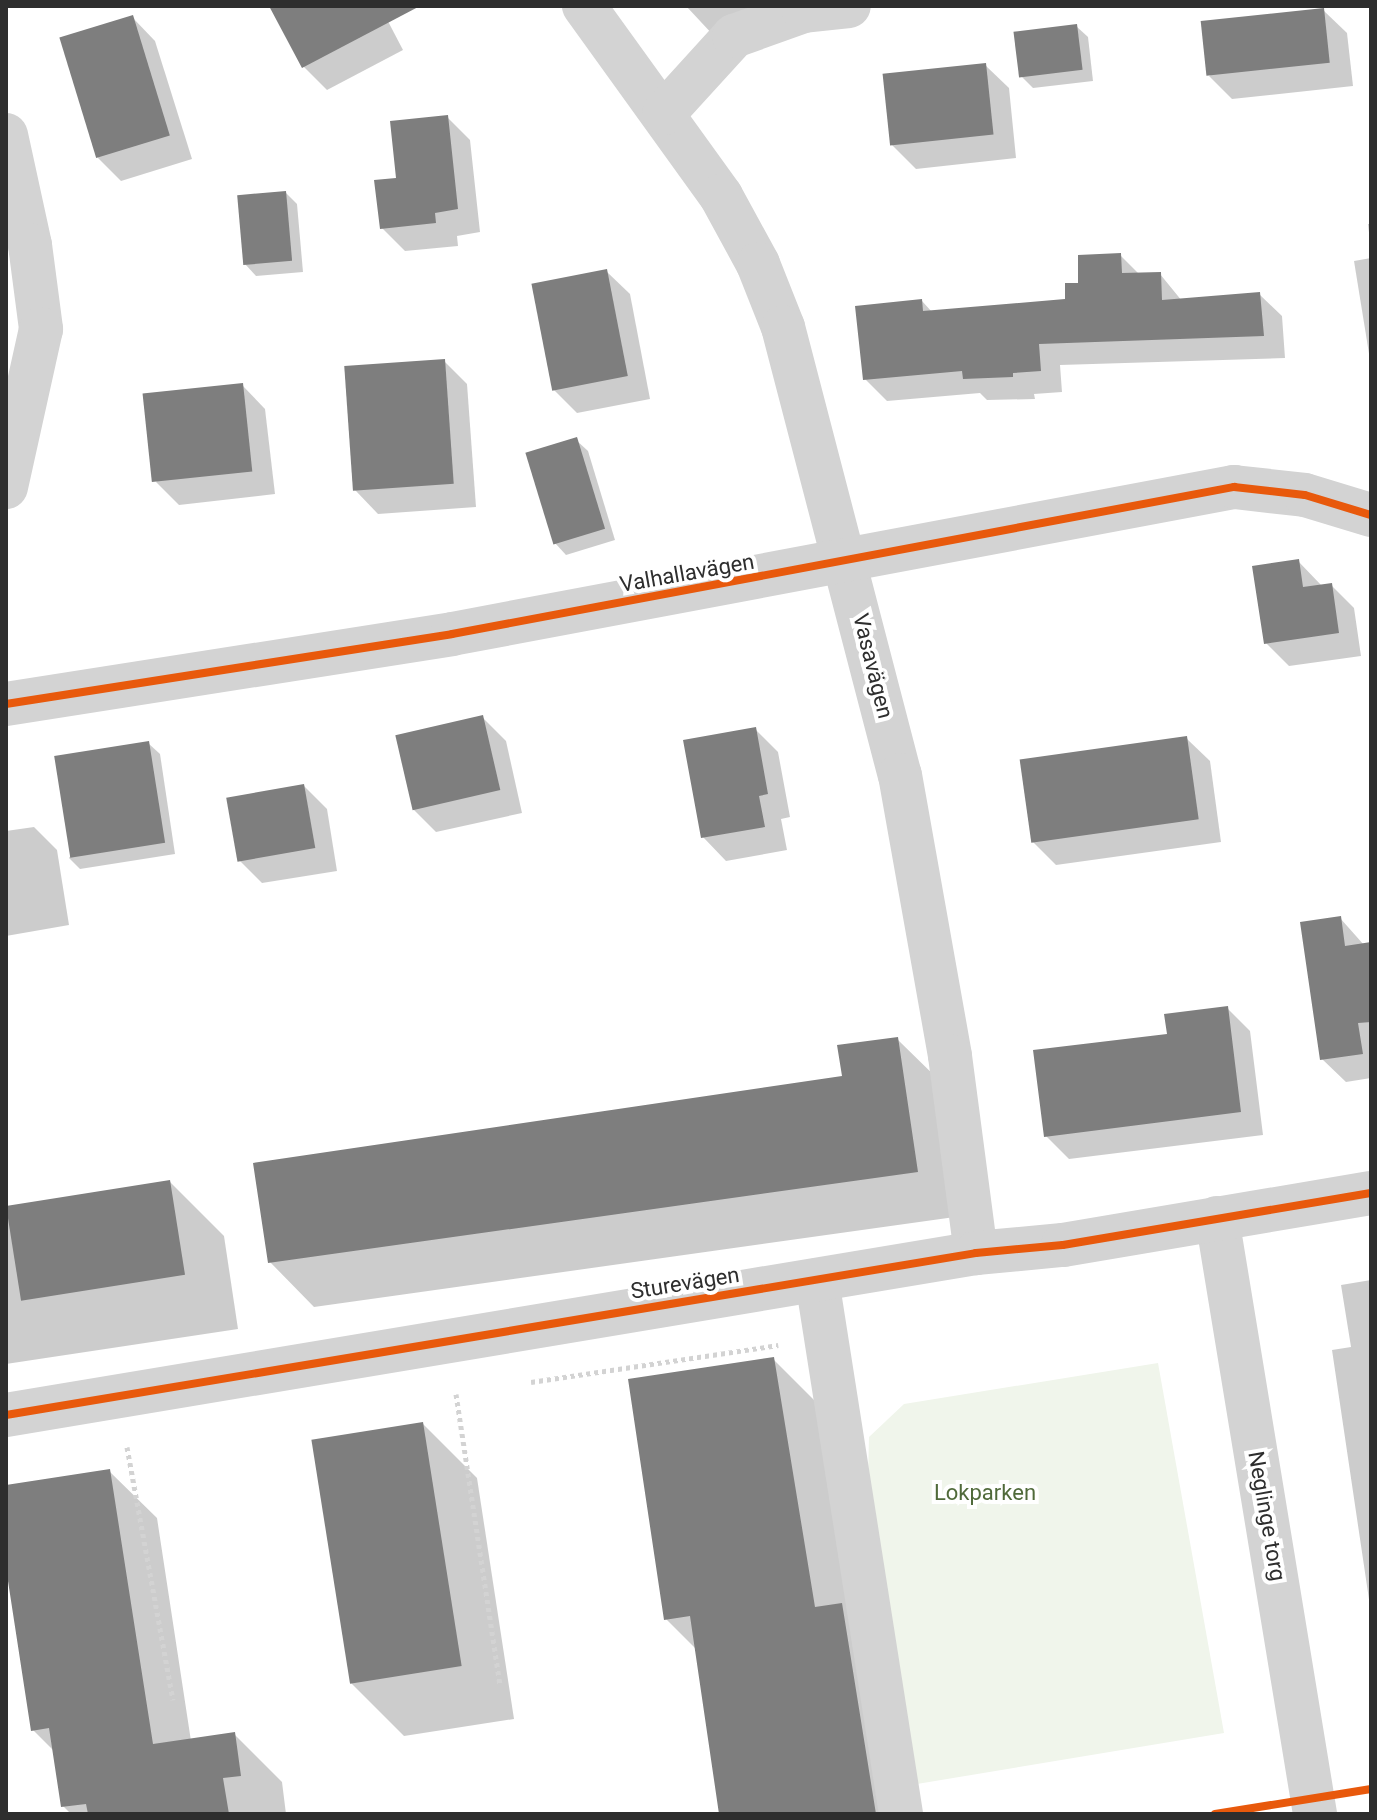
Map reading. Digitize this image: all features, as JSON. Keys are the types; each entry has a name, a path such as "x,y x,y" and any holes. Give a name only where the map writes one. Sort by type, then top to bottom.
{"street":[{"name":"Vasavägen","path":"584,6 721,196 758,264 783,327 847,562 900,775 950,1056 976,1253"},
{"path":"664,113 734,36 804,11 849,6"},
{"path":"6,135 30,245 41,329 6,487"},
{"name":"Valhallavägen","path":"6,704 452,634 1234,487 1305,495 1371,515"},
{"name":"Sturevägen","path":"6,1415 976,1253 1063,1245 1371,1193"},
{"name":"Neglinge torg","path":"1217,1218 1315,1814"},
{"path":"817,1280 901,1814"}],"path":[{"path":"456,1394 500,1685"},
{"path":"127,1447 173,1700"}],"green space":[{"name":"Lokparken","path":"1158,1363 1224,1733 911,1785 868,1479 869,1437 904,1404"}],"building":[{"path":"269,6 420,6 302,68"},
{"path":"1324,8 1330,63 1206,76 1201,21"},
{"path":"133,15 170,135 96,158 59,38"},
{"path":"1077,24 1083,70 1019,77 1013,32"},
{"path":"986,63 994,135 890,145 883,74"},
{"path":"448,115 458,209 435,213 436,223 380,229 374,180 396,178 390,121"},
{"path":"286,191 292,261 243,265 237,195"},
{"path":"1121,253 1122,273 1161,272 1162,300 1260,292 1264,336 1039,344 1041,371 1013,373 1013,377 963,379 962,371 863,380 855,306 922,299 923,311 1065,299 1065,283 1078,283 1078,255"},
{"path":"607,269 628,376 552,391 531,284"},
{"path":"445,359 454,484 353,491 344,366"},
{"path":"243,383 252,472 152,482 143,394"},
{"path":"577,437 605,529 553,545 525,453"},
{"path":"1299,559 1303,587 1332,583 1339,633 1264,644 1252,566"},
{"path":"483,715 500,790 413,810 395,735"},
{"path":"756,727 768,794 759,796 765,827 701,838 683,740"},
{"path":"1187,736 1199,819 1031,843 1020,760"},
{"path":"149,741 165,843 70,858 54,756"},
{"path":"304,784 315,848 237,862 226,798"},
{"path":"1341,916 1345,946 1371,942 1371,1022 1358,1023 1363,1054 1320,1060 1300,922"},
{"path":"1228,1006 1241,1112 1044,1137 1033,1050 1167,1034 1164,1014"},
{"path":"898,1037 918,1172 268,1263 253,1163 842,1076 837,1045"},
{"path":"170,1180 185,1275 21,1301 6,1206"},
{"path":"774,1357 815,1607 842,1603 876,1814 719,1814 690,1616 664,1620 628,1379"},
{"path":"423,1422 462,1666 350,1684 311,1440"},
{"path":"110,1469 153,1744 235,1732 241,1776 223,1778 229,1814 88,1814 86,1804 61,1807 49,1728 31,1731 6,1568 6,1485"}],"cycle path":[{"path":"6,704 452,634 1234,487 1305,495 1371,515"},
{"path":"6,1415 976,1253 1063,1245 1371,1193"},
{"path":"1215,1814 1371,1789"}]}
